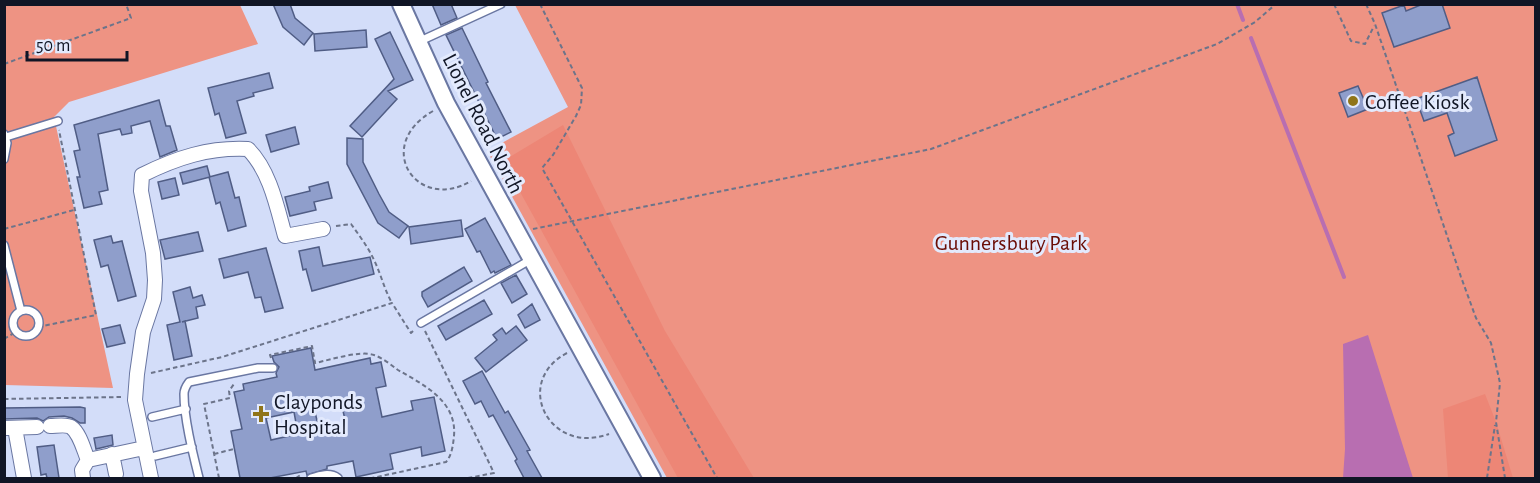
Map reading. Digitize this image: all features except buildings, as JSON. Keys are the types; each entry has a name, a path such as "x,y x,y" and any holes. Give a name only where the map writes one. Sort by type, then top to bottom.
{"street":[{"name":"Lionel Road North","path":"401,4 446,103 652,478"},
{"path":"151,478 150,452 135,400 144,332 154,299 155,280 153,253 141,190 142,175 188,155 227,148 248,149 253,154 275,198 285,236 323,229"},
{"path":"24,478 10,428 72,427 88,460"},
{"path":"83,478 82,470 88,460 112,454 150,452"},
{"path":"112,454 116,474"}],"lane":[{"path":"418,42 501,4"},
{"path":"4,159 7,143 5,136 58,121"},
{"path":"4,245 21,311"},
{"path":"421,323 531,260"},
{"path":"21,311 32,312 35,315 38,327 30,335 26,336 16,332 13,321 21,311"},
{"path":"199,478 184,393 189,382 258,368 273,368"},
{"path":"152,417 186,409"},
{"path":"150,452 192,447"},
{"path":"311,478 326,474 333,474 338,478"}],"path":[{"path":"4,64 131,18 126,4"},
{"path":"540,4 582,88 581,105 576,116 553,155 542,168 717,478"},
{"path":"516,233 931,149 1217,44 1255,22 1276,4"},
{"path":"1334,4 1351,41 1365,44 1375,24"},
{"path":"1366,4 1375,24 1461,278 1476,318 1491,343 1500,383 1487,478"},
{"path":"446,103 421,118 408,133 403,153 409,171 424,186 446,190 456,189 484,174"},
{"path":"38,327 96,315 58,121"},
{"path":"4,229 75,209"},
{"path":"323,229 351,224 374,259 386,292 411,333 421,323 494,473 468,478"},
{"path":"137,374 222,357 392,303"},
{"path":"4,339 16,332"},
{"path":"273,368 270,355 312,346 315,363 372,354 439,396 447,405 455,427 450,458 446,462 372,478"},
{"path":"580,346 551,363 541,382 540,394 547,417 565,434 585,439 608,434 624,426"},
{"path":"219,478 204,404 230,398 230,387 243,382"},
{"path":"4,399 126,397"},
{"path":"1496,422 1505,478"},
{"path":"214,454 234,450"}],"green space":[{"path":"5,5 240,5 258,44 69,102 54,117 113,388 5,385"},
{"name":"Gunnersbury Park","path":"515,5 1535,5 1535,478 667,478 487,151 568,107"}],"shaded area":[{"path":"563,125 665,331 754,478 678,478 503,161"},
{"path":"1368,335 1413,478 1343,478 1345,449 1343,344"},
{"path":"1485,394 1513,478 1448,478 1443,409"}],"waterway":[{"path":"1237,4 1243,20"},
{"path":"1251,38 1344,277"}],"place":[{"name":"Coffee Kiosk","path":"1353,101"},
{"name":"Clayponds Hospital","path":"261,414"}]}
